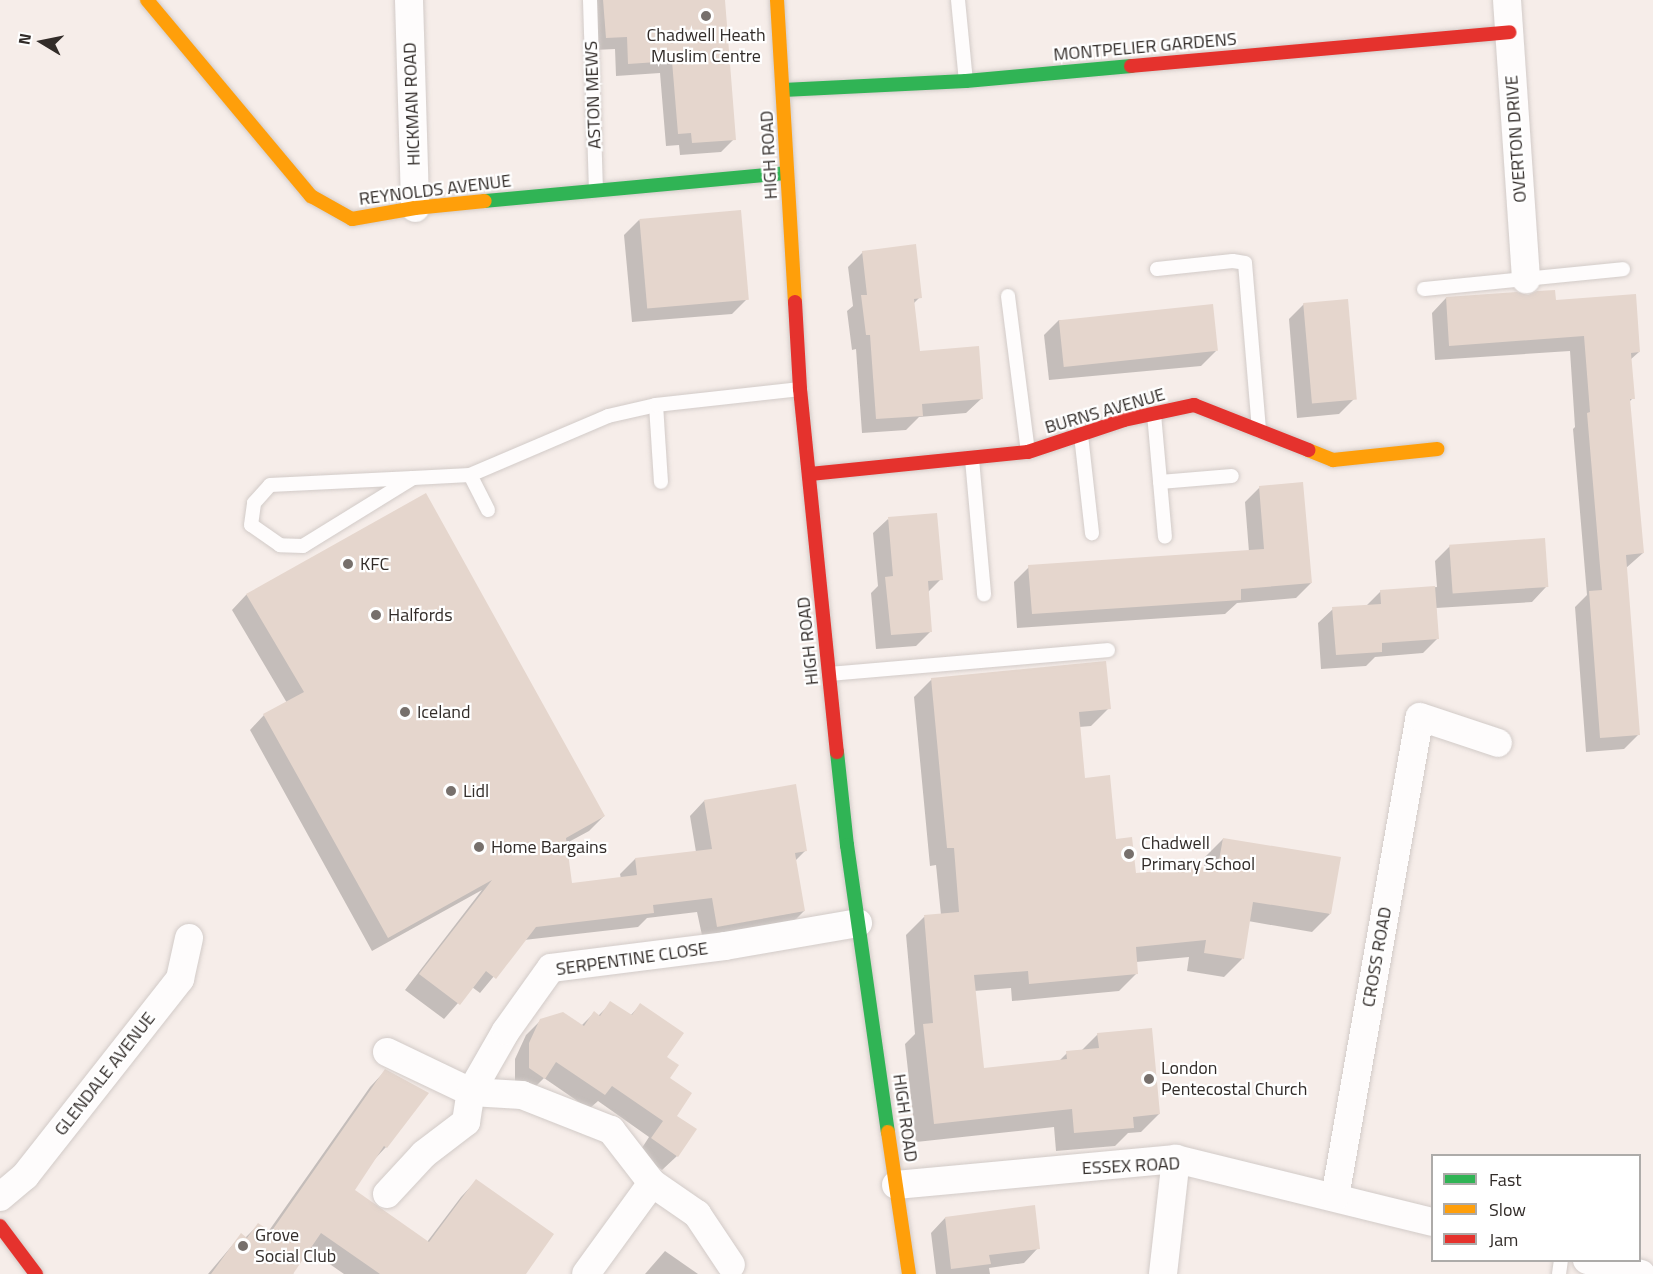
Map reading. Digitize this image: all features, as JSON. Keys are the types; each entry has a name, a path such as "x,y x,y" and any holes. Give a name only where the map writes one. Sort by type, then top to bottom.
{"street":[{"name":"REYNOLDS AVENUE","path":"147,0 311,196 352,219 415,208 596,189 788,173"},
{"name":"HICKMAN ROAD","path":"410,0 415,208"},
{"name":"HIGH ROAD","path":"777,0 800,389 847,846 909,1274"},
{"name":"OVERTON DRIVE","path":"1507,0 1526,279"},
{"name":"MONTPELIER GARDENS","path":"783,90 966,81 1509,32"},
{"name":"BURNS AVENUE","path":"810,474 1028,452 1124,420 1194,405 1334,460 1437,449"},
{"name":"CROSS ROAD","path":"1335,1197 1420,717 1498,743"},
{"name":"SERPENTINE CLOSE","path":"387,1194 424,1154 466,1122 471,1092 506,1031 551,968 725,946 858,923"},
{"name":"GLENDALE AVENUE","path":"0,1197 25,1176 180,979 189,938"},
{"path":"387,1052 471,1092 522,1095 611,1130 652,1183 697,1214 731,1265"},
{"name":"ESSEX ROAD","path":"896,1185 1176,1159 1431,1222"},
{"path":"1163,1274 1176,1159"},
{"path":"586,1274 652,1183"},
{"path":"0,1226 36,1274"},
{"path":"1595,1262 1641,1274"}],"lane":[{"name":"ASTON MEWS","path":"590,0 596,189"},
{"path":"958,0 966,81"},
{"path":"1157,269 1245,262 1259,432"},
{"path":"1424,289 1623,269"},
{"path":"1008,296 1028,452"},
{"path":"413,478 303,546 280,545 251,525 254,503 270,485 470,475 608,416 656,405 800,389"},
{"path":"656,405 661,482"},
{"path":"1154,414 1165,537"},
{"path":"1081,435 1092,533"},
{"path":"972,459 984,594"},
{"path":"470,475 488,510"},
{"path":"1160,482 1232,476"},
{"path":"830,674 1108,650"}],"building":[{"path":"603,0 725,0 736,140 692,143 691,133 678,134 672,61 628,64 627,37 606,38"},
{"path":"741,210 749,300 647,309 639,219"},
{"path":"916,244 922,298 914,299 920,351 979,346 983,399 922,404 923,416 876,419 870,335 866,335 861,295 867,295 862,251"},
{"path":"1555,290 1556,300 1636,294 1640,352 1631,353 1635,399 1630,399 1644,553 1626,555 1640,735 1600,738 1589,591 1602,590 1587,413 1590,412 1584,336 1449,346 1446,297 1517,292 1528,295 1537,291"},
{"path":"1348,299 1357,400 1312,404 1303,303"},
{"path":"1213,304 1218,351 1064,367 1059,320"},
{"path":"1303,482 1312,583 1241,589 1241,600 1032,614 1028,565 1264,549 1259,486"},
{"path":"426,493 605,816 566,838 572,883 637,875 635,858 712,849 704,800 796,784 807,851 795,853 805,911 717,927 712,898 653,905 654,913 536,927 496,979 486,971 460,1005 419,974 492,880 388,938 263,714 304,692 246,594"},
{"path":"937,513 943,580 928,581 932,632 891,635 885,577 893,576 888,517"},
{"path":"1545,538 1548,587 1453,594 1449,545"},
{"path":"1435,586 1439,639 1382,643 1382,652 1336,655 1332,607 1381,604 1380,590"},
{"path":"1106,661 1111,709 1079,712 1085,778 1110,775 1116,839 1132,837 1136,873 1218,866 1223,838 1341,857 1331,914 1253,902 1244,959 1204,953 1206,940 1136,947 1138,974 1029,984 1028,971 974,975 984,1068 1067,1059 1066,1051 1099,1048 1097,1033 1152,1028 1160,1114 1133,1117 1134,1128 1074,1133 1072,1109 934,1124 923,1024 933,1023 924,915 959,912 954,848 947,848 931,678"},
{"path":"610,1001 632,1015 640,1003 684,1033 667,1057 679,1065 670,1078 692,1093 677,1116 697,1129 678,1157 651,1138 663,1121 612,1086 605,1095 556,1062 545,1079 529,1068 529,1043 540,1019 563,1012 584,1026 594,1011 600,1016"},
{"path":"385,1069 429,1093 387,1148 384,1146 355,1190 429,1242 476,1179 554,1234 526,1274 380,1274 321,1233 293,1274 211,1274 241,1233 247,1238 258,1223 271,1232"},
{"path":"1035,1205 1040,1249 989,1255 991,1264 951,1269 945,1217"}],"traffic: fast":[{"path":"783,90 966,81 1131,66"},
{"path":"485,201 787,173"},
{"path":"837,752 847,845 888,1132"}],"traffic: slow":[{"path":"147,0 311,196 352,219 415,208 485,201"},
{"path":"777,0 795,302"},
{"path":"1308,450 1333,460 1437,449"},
{"path":"888,1132 909,1274"}],"traffic: jam":[{"path":"1131,66 1509,32"},
{"path":"795,302 800,389 837,752"},
{"path":"810,474 1028,452 1124,420 1194,405 1308,450"},
{"path":"0,1226 36,1274"}],"place":[{"name":"Chadwell Heath Muslim Centre","path":"706,16"},
{"name":"KFC","path":"348,564"},
{"name":"Halfords","path":"376,615"},
{"name":"Iceland","path":"405,712"},
{"name":"Lidl","path":"451,791"},
{"name":"Home Bargains","path":"479,847"},
{"name":"Chadwell Primary School","path":"1129,854"},
{"name":"London Pentecostal Church","path":"1149,1079"},
{"name":"Grove Social Club","path":"243,1246"}]}
